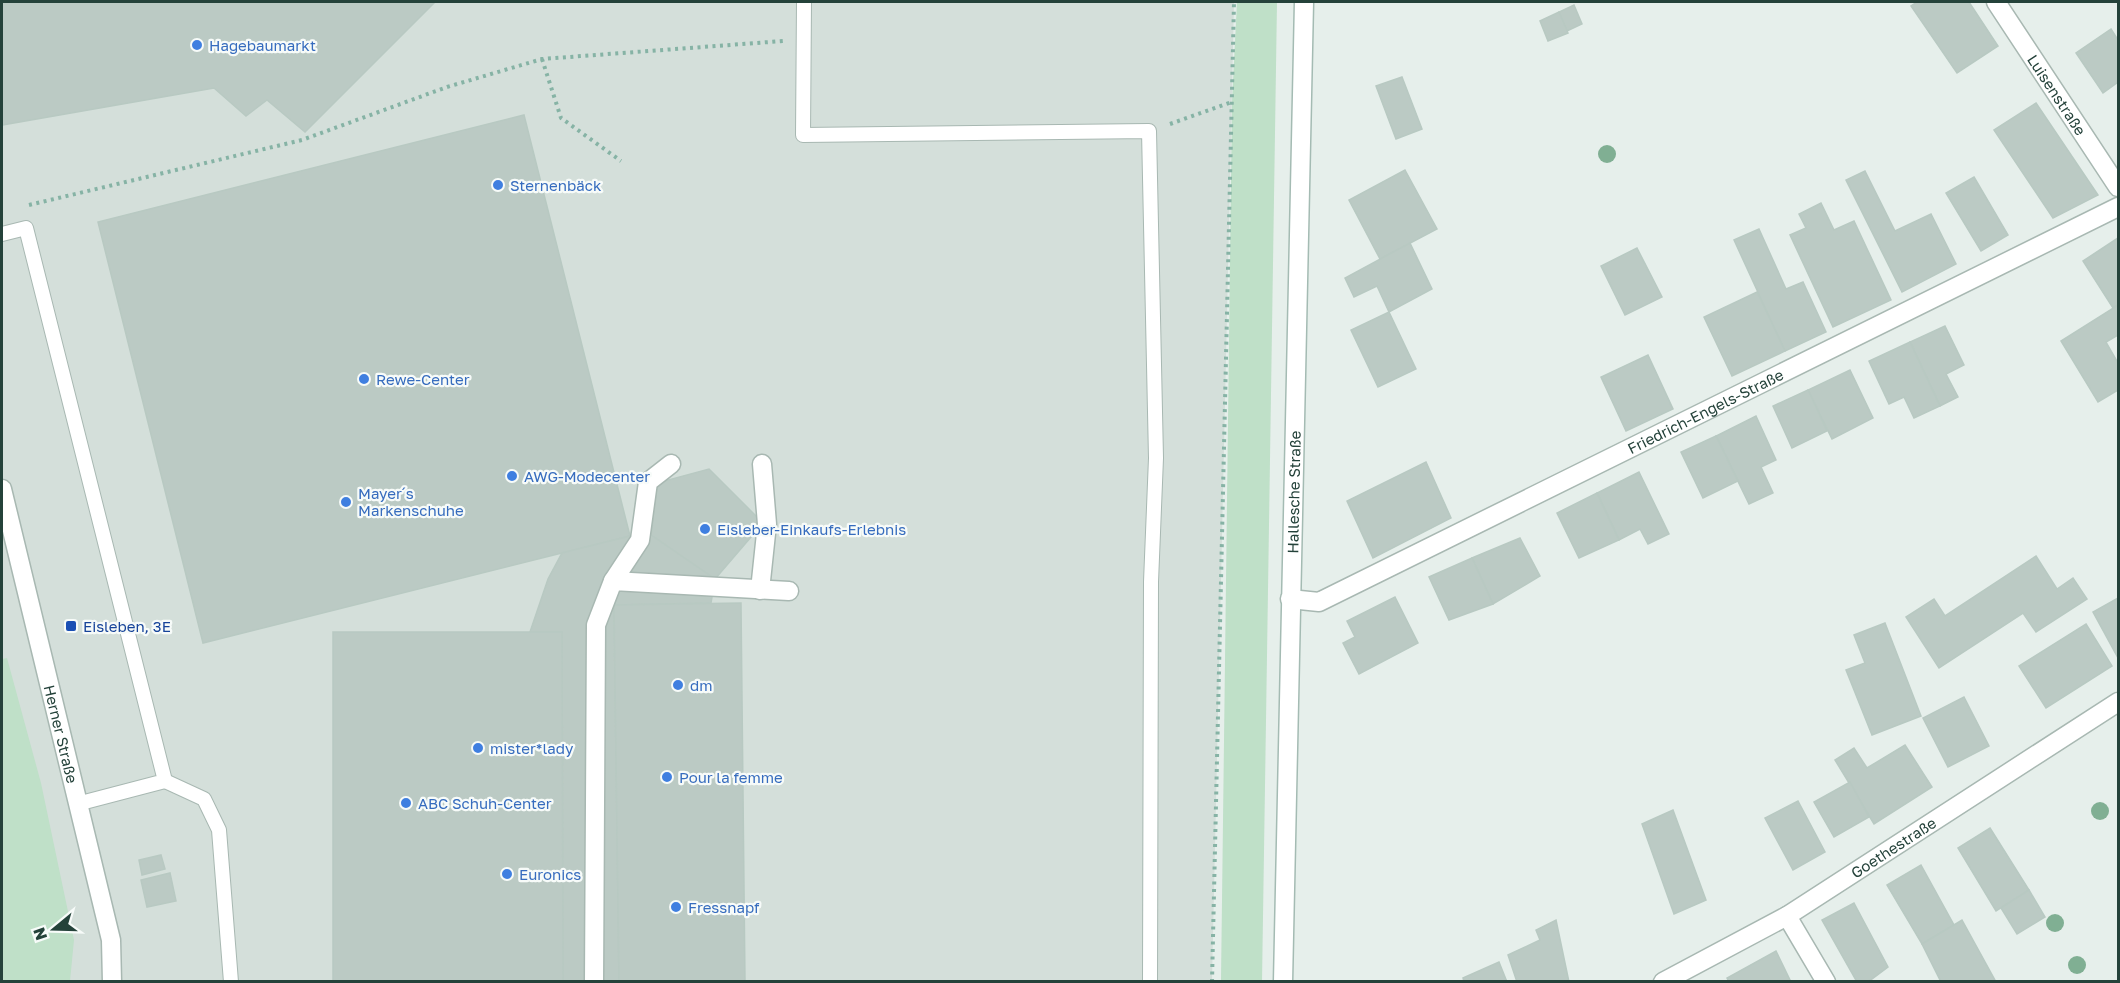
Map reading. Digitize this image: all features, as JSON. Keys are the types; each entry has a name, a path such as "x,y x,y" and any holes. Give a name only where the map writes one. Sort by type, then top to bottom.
{"street":[{"name":"Hallesche Straße","path":"1283,981 1304,2"},
{"name":"Luisenstraße","path":"1996,2 2118,187"},
{"name":"Friedrich-Engels-Straße","path":"1290,599 1319,602 2118,207"},
{"path":"594,981 596,625 613,581 640,540 648,482 671,464"},
{"path":"760,590 767,524 762,464"},
{"name":"Herner Straße","path":"2,489 111,940 112,981"},
{"path":"613,581 789,591"},
{"name":"Goethestraße","path":"1663,981 1787,916 2118,702"},
{"path":"1787,916 1826,981"}],"lane":[{"path":"804,2 803,135 1149,131 1156,458 1151,582 1150,981"},
{"path":"2,234 26,228 165,781"},
{"path":"78,804 165,781 204,799 219,830 231,981"}],"path":[{"path":"1212,981 1234,2"},
{"path":"25,206 302,140 447,87 542,59 805,39"},
{"path":"542,59 561,118 621,161"},
{"path":"1172,124 1232,102"}],"shaded area":[{"path":"2,2 1234,2 1212,981 2,982"}],"green space":[{"path":"1237,2 1277,2 1262,982 1221,981 1232,102"},
{"path":"7,658 41,783 74,940 70,981 2,981 2,659"}],"building":[{"name":"Hagebaumarkt","path":"2,2 435,2 305,132 267,100 246,116 214,88 2,125"},
{"path":"1917,2 1969,2 1998,46 1957,73 1911,6"},
{"path":"1574,5 1582,24 1567,31 1559,12"},
{"path":"1559,12 1568,33 1548,41 1540,21"},
{"path":"2111,29 2118,40 2118,82 2103,93 2076,53"},
{"path":"1402,77 1422,129 1396,139 1376,86"},
{"path":"2036,103 2098,195 2053,218 1994,130"},
{"name":"Rewe-Center","path":"524,115 630,536 203,643 98,222"},
{"path":"1405,170 1437,229 1380,259 1349,200"},
{"path":"1865,171 1895,231 1931,214 1956,264 1902,292 1846,180"},
{"path":"1974,177 2008,235 1981,251 1946,193"},
{"path":"1821,203 1834,230 1854,221 1891,300 1833,327 1790,235 1806,228 1799,214"},
{"path":"1759,229 1786,289 1803,282 1826,332 1785,351 1734,240"},
{"path":"2118,238 2118,305 2113,308 2083,261"},
{"path":"1410,243 1432,289 1389,312 1377,286 1354,297 1345,278"},
{"path":"1637,248 1662,297 1625,315 1601,266"},
{"path":"1757,292 1785,351 1732,376 1704,317"},
{"path":"2118,305 2118,335 2106,342 2118,363 2118,390 2098,402 2061,341"},
{"path":"1389,312 1416,369 1378,387 1351,330"},
{"path":"1945,326 1964,365 1946,374 1958,397 1940,406 1910,342"},
{"path":"1910,342 1940,406 1914,418 1904,397 1889,404 1869,361"},
{"path":"1648,355 1673,409 1626,431 1601,377"},
{"path":"1850,370 1873,418 1832,439 1808,390"},
{"path":"1808,390 1827,431 1792,448 1773,406"},
{"path":"1756,416 1776,460 1761,467 1773,493 1749,504 1716,436"},
{"path":"1716,436 1738,481 1703,498 1681,452"},
{"path":"1426,462 1451,518 1373,558 1347,501"},
{"name":"Eisleber-Einkaufs-Erlebnis","path":"709,469 763,523 715,579 651,535 657,483"},
{"path":"1639,472 1669,534 1648,544 1640,529 1619,540 1597,493"},
{"path":"1597,493 1619,540 1579,558 1557,513"},
{"path":"653,520 651,535 715,579 711,603 614,605 619,982 563,982 562,632 530,632 548,579 562,553 630,536"},
{"path":"1520,538 1540,576 1493,604 1472,558"},
{"path":"2036,556 2057,589 2073,578 2087,599 2036,632 2023,613 1939,668 1906,617 1934,599 1945,616"},
{"path":"1472,558 1493,604 1449,620 1429,577"},
{"path":"1395,597 1418,643 1359,674 1343,643 1355,637 1347,621"},
{"path":"2118,598 2118,658 2093,612"},
{"path":"741,603 745,982 619,982 614,605"},
{"path":"1885,623 1921,716 1872,735 1846,670 1865,663 1854,635"},
{"path":"2086,624 2112,666 2046,708 2019,666"},
{"path":"333,632 562,632 563,982 333,982"},
{"path":"1964,697 1989,746 1948,767 1923,718"},
{"path":"1905,745 1932,787 1874,824 1835,760 1854,748 1867,768"},
{"path":"1850,782 1869,817 1834,837 1814,802"},
{"path":"1798,801 1825,852 1793,870 1765,818"},
{"path":"1673,810 1706,900 1674,914 1642,824"},
{"path":"1990,828 2029,890 1996,911 1958,848"},
{"path":"161,855 165,869 142,875 139,860"},
{"path":"1921,865 1954,925 1922,944 1887,885"},
{"path":"170,873 176,901 147,907 141,880"},
{"path":"2029,890 2045,917 2017,934 2001,908"},
{"path":"1854,903 1888,967 1868,982 1857,982 1822,920"},
{"path":"1556,920 1569,982 1517,982 1508,955 1540,940 1536,930"},
{"path":"1962,920 1996,982 1941,982 1922,944"},
{"path":"1776,951 1791,982 1729,982 1727,978"},
{"path":"1499,962 1507,982 1464,982 1463,978"}],"place":[{"name":"Hagebaumarkt","path":"197,45"},
{"name":"Sternenbäck","path":"498,185"},
{"name":"Rewe-Center","path":"364,379"},
{"name":"AWG-Modecenter","path":"512,476"},
{"name":"Mayer´s Markenschuhe","path":"346,502"},
{"name":"Eisleber-Einkaufs-Erlebnis","path":"705,529"},
{"name":"Eisleben, 3E","path":"71,626"},
{"name":"dm","path":"678,685"},
{"name":"mister*lady","path":"478,748"},
{"name":"Pour la femme","path":"667,777"},
{"name":"ABC Schuh-Center","path":"406,803"},
{"name":"Euronics","path":"507,874"},
{"name":"Fressnapf","path":"676,907"}]}
